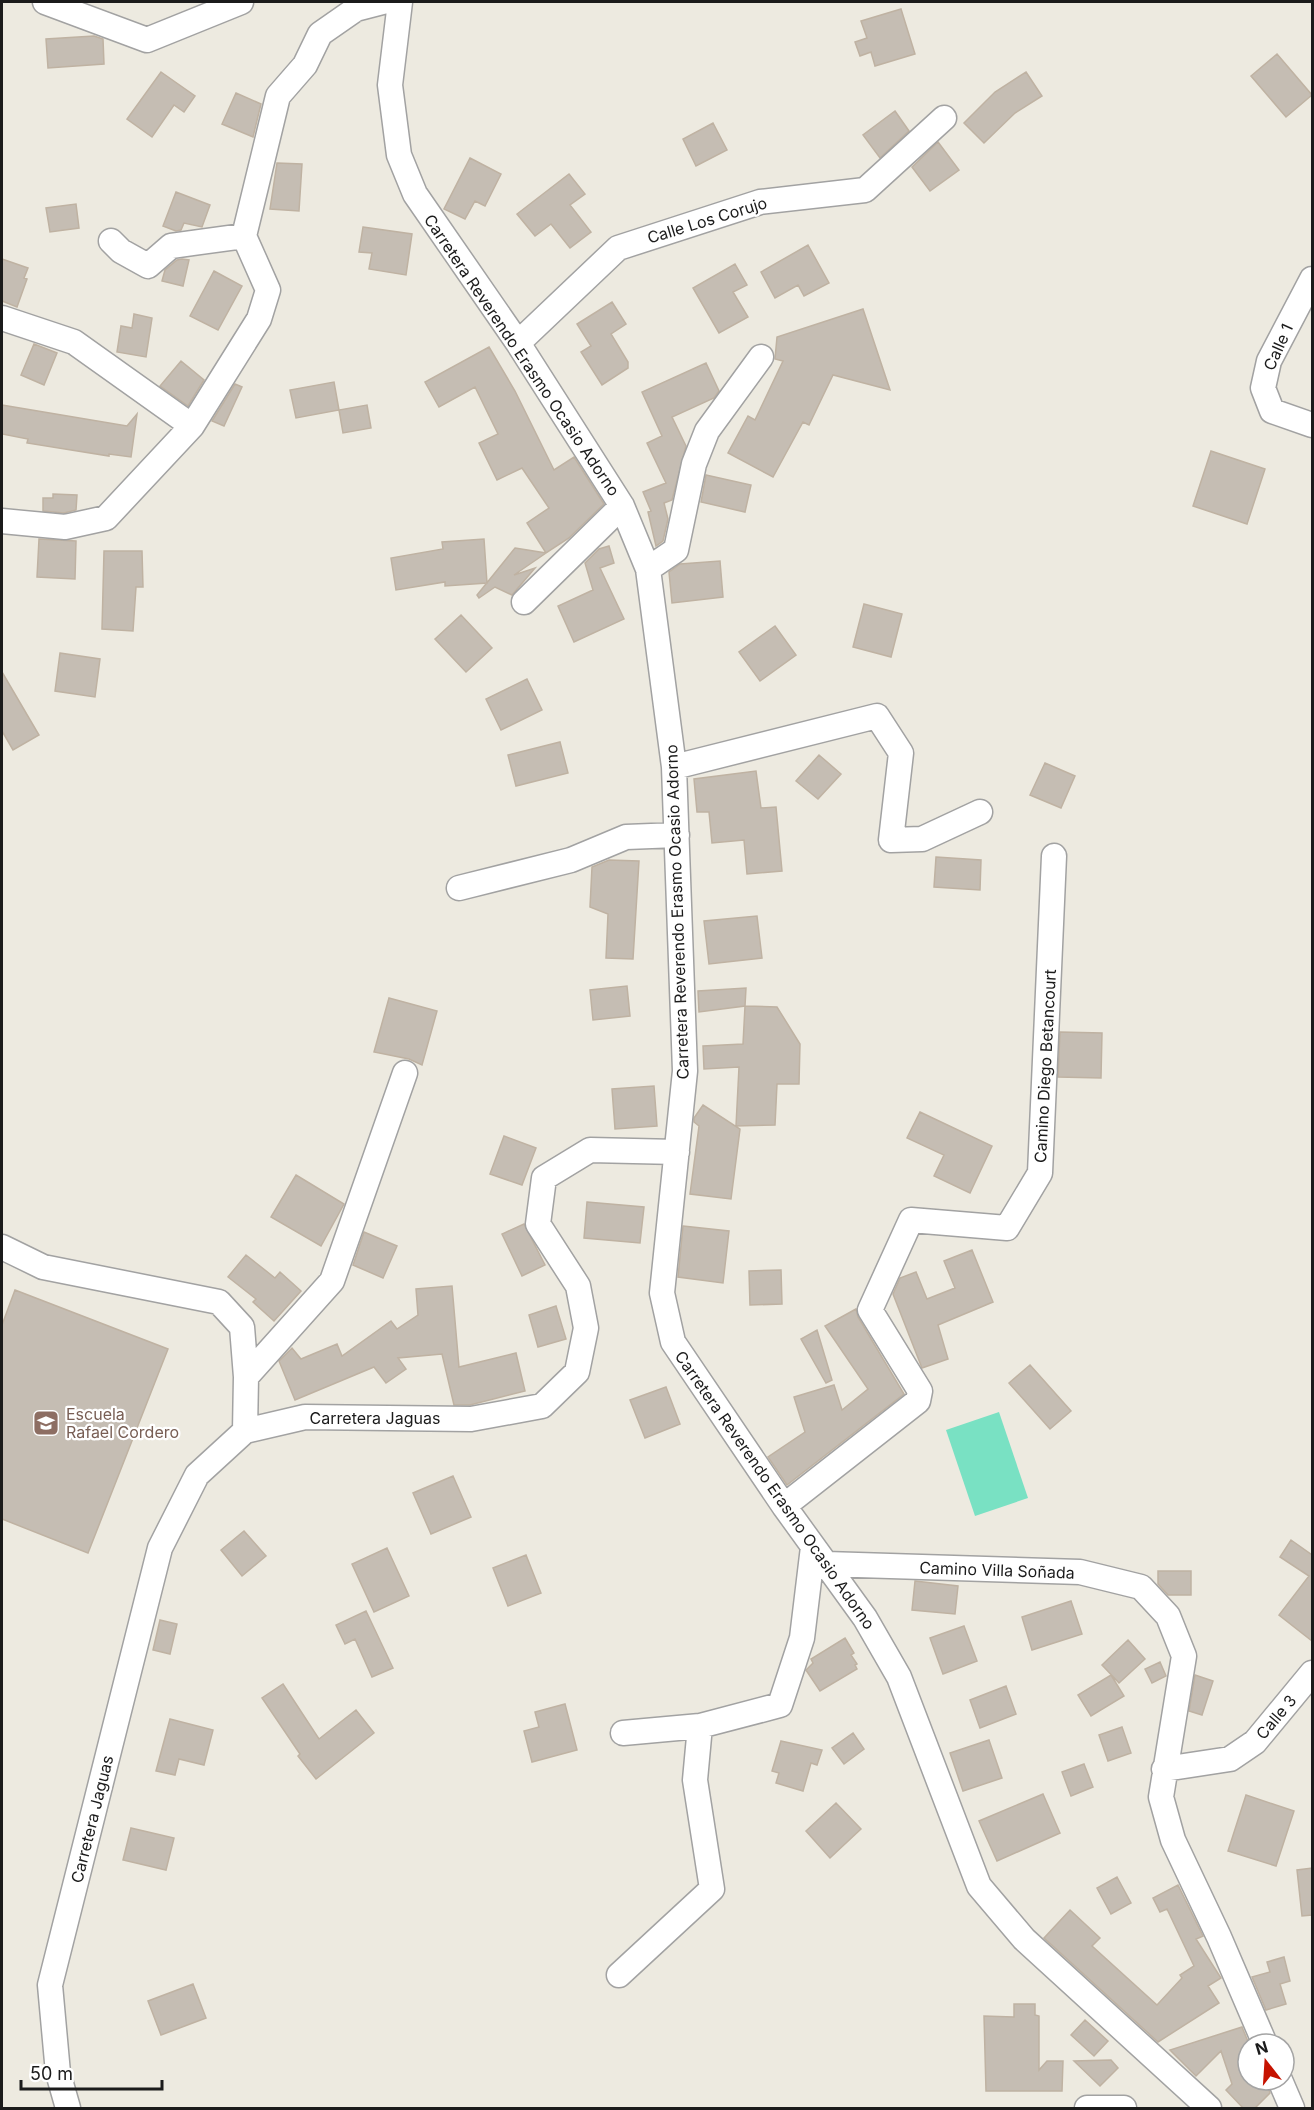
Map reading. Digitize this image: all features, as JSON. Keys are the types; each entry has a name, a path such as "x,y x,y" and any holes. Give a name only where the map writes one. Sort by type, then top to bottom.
{"street":[{"path":"45,2 147,40 241,2"},
{"path":"2,521 65,527 106,518 192,426 258,319 268,290 244,236 278,96 305,65 320,34 356,9 383,2"},
{"name":"Carretera Reverendo Erasmo Ocasio Adorno","path":"400,2 390,85 399,155 415,194 518,343 622,506 648,569 674,767 685,1071 662,1293 673,1342 784,1506 865,1618 899,1677 979,1886 1024,1939 1206,2108"},
{"name":"Calle Los Corujo","path":"518,343 618,248 760,201 865,190 944,118"},
{"path":"111,241 121,251 148,266 171,246 244,236"},
{"name":"Calle 1","path":"1312,279 1269,360 1263,388 1272,411 1312,425"},
{"path":"2,318 74,342 192,426"},
{"path":"648,569 676,550 694,464 707,431 761,357"},
{"path":"524,602 622,506"},
{"path":"674,767 877,716 901,753 891,840 922,839 980,812"},
{"path":"459,888 571,860 626,837 677,835"},
{"name":"Camino Diego Betancourt","path":"784,1506 918,1401 920,1391 870,1310 912,1220 1007,1228 1040,1173 1054,856"},
{"path":"246,1377 332,1281 405,1073"},
{"name":"Carretera Jaguas","path":"68,2109 58,2073 50,1985 160,1548 197,1475 245,1431 305,1417 471,1419 542,1406 577,1372 586,1328 578,1286 538,1224 544,1178 590,1150 677,1152"},
{"path":"2,1247 43,1267 219,1302 242,1327 246,1377 245,1431"},
{"path":"623,1733 700,1726 780,1705 802,1638 820,1556"},
{"name":"Camino Villa Soñada","path":"820,1556 1080,1572 1141,1587 1168,1616 1184,1656 1161,1797 1173,1840 1219,1937 1260,2032"},
{"name":"Calle 3","path":"1164,1769 1230,1759 1255,1742 1312,1673"},
{"path":"619,1975 712,1889 695,1780 700,1726"},
{"path":"1285,2092 1292,2109"},
{"path":"1087,2109 1107,2106 1124,2109"}],"green space":[{"path":"999,1412 1028,1498 975,1516 946,1430"}],"building":[{"path":"901,9 915,54 875,66 871,52 860,56 855,42 867,38 861,21"},
{"path":"94,36 103,39 104,64 48,68 46,39"},
{"path":"1277,54 1312,95 1286,117 1251,76"},
{"path":"161,72 195,96 184,112 174,105 152,137 127,119"},
{"path":"1026,72 1042,96 1015,113 984,143 964,123 995,92"},
{"path":"236,93 261,104 253,137 222,124"},
{"path":"895,111 909,131 880,158 863,135"},
{"path":"713,123 727,150 696,166 683,139"},
{"path":"938,142 959,170 930,191 912,167"},
{"path":"470,158 501,174 485,206 475,201 465,219 444,209"},
{"path":"277,163 302,164 299,211 270,209"},
{"path":"569,174 585,194 570,205 591,232 570,248 551,224 535,236 517,214"},
{"path":"176,192 210,205 202,227 184,223 181,230 176,231 163,226"},
{"path":"76,204 79,228 50,232 46,208"},
{"path":"363,227 412,234 406,275 369,269 372,253 359,252"},
{"path":"808,245 829,283 804,296 798,285 775,298 761,272"},
{"path":"2,259 28,268 24,278 27,279 17,307 2,301"},
{"path":"177,260 189,260 183,286 162,281 165,270"},
{"path":"735,264 747,285 733,292 748,317 719,333 693,288"},
{"path":"214,271 242,286 218,330 190,316"},
{"path":"612,302 626,324 611,334 628,362 628,368 602,385 581,352 591,346 577,324"},
{"path":"863,309 890,390 833,375 809,425 803,422 773,477 728,453 748,416 755,420 783,361 775,359 777,337"},
{"path":"134,314 152,318 146,357 117,352 121,326 132,328"},
{"path":"34,344 57,353 44,385 21,375"},
{"path":"489,347 515,391 554,470 574,457 604,504 569,538 546,553 527,523 549,508 522,468 497,480 479,443 498,434 475,387 439,407 425,382"},
{"path":"181,361 204,380 188,406 160,386"},
{"path":"706,363 719,391 714,398 672,417 686,446 672,500 664,503 668,519 663,541 656,546 648,512 651,511 643,492 666,483 647,443 662,436 642,392"},
{"path":"334,382 339,410 296,418 290,390"},
{"path":"235,384 242,387 224,426 212,421"},
{"path":"2,405 127,426 137,414 131,457 109,454 109,456 27,443 28,439 2,434"},
{"path":"367,405 371,428 343,433 339,410"},
{"path":"1211,451 1265,469 1247,524 1193,506"},
{"path":"706,475 751,485 745,512 701,502"},
{"path":"53,494 77,495 76,510 64,513 43,511 43,498 53,498"},
{"path":"39,539 76,541 75,579 37,577"},
{"path":"484,539 487,583 445,586 445,582 396,590 391,558 443,549 442,542"},
{"path":"609,546 614,563 600,568 624,619 574,642 558,606 593,590 585,563 599,549"},
{"path":"515,548 546,553 514,575 535,568 512,595 495,587 479,598 477,595"},
{"path":"104,551 142,551 143,587 136,587 133,631 102,629"},
{"path":"720,561 723,597 672,603 669,572 680,564"},
{"path":"864,604 902,614 891,657 853,647"},
{"path":"461,615 492,648 466,672 435,639"},
{"path":"775,626 796,655 760,681 739,652"},
{"path":"60,653 100,659 95,697 55,691"},
{"path":"2,672 39,735 13,750 2,731"},
{"path":"527,679 542,710 501,730 486,699"},
{"path":"560,742 568,773 516,786 508,755"},
{"path":"819,755 841,774 818,799 796,781"},
{"path":"1045,763 1075,776 1061,808 1030,795"},
{"path":"756,771 761,808 776,807 782,871 747,874 744,840 712,843 709,812 697,812 694,779"},
{"path":"936,857 981,860 980,890 934,887"},
{"path":"609,860 639,861 633,959 606,958 608,914 590,907 592,867"},
{"path":"757,916 762,958 709,964 704,921"},
{"path":"627,986 630,1016 593,1020 590,990"},
{"path":"746,988 745,1006 699,1012 698,991"},
{"path":"389,998 437,1011 422,1065 409,1059 374,1052"},
{"path":"745,1006 777,1007 800,1044 799,1084 777,1084 775,1125 736,1126 739,1067 704,1069 703,1046 743,1044"},
{"path":"1060,1032 1102,1033 1101,1078 1058,1077"},
{"path":"654,1086 657,1126 615,1129 612,1089"},
{"path":"703,1105 740,1129 731,1199 690,1194 699,1126 694,1122 694,1118"},
{"path":"920,1112 992,1146 970,1193 934,1176 944,1155 907,1138"},
{"path":"504,1136 536,1148 522,1185 490,1174"},
{"path":"296,1175 344,1204 321,1246 271,1217"},
{"path":"587,1202 644,1207 640,1243 584,1238"},
{"path":"524,1224 545,1265 522,1276 502,1234"},
{"path":"683,1226 729,1231 723,1283 678,1277"},
{"path":"364,1232 397,1246 383,1278 353,1265"},
{"path":"972,1250 993,1302 938,1325 948,1359 922,1368 893,1294 900,1278 916,1272 927,1299 955,1288 944,1261"},
{"path":"246,1255 275,1278 280,1272 301,1291 274,1321 253,1302 256,1299 228,1277"},
{"path":"781,1270 782,1304 750,1305 749,1271"},
{"path":"452,1286 459,1367 516,1353 525,1391 470,1405 454,1405 442,1354 398,1358 406,1369 386,1383 374,1367 295,1400 279,1361 292,1348 301,1359 337,1344 342,1356 391,1321 397,1329 418,1315 416,1289"},
{"path":"15,1290 168,1349 88,1553 2,1519 2,1325"},
{"path":"556,1306 566,1339 538,1347 529,1315"},
{"path":"856,1309 858,1317 904,1394 787,1485 768,1457 805,1432 794,1397 834,1385 842,1410 868,1389 825,1326"},
{"path":"817,1330 832,1380 826,1383 801,1339"},
{"path":"1030,1365 1071,1411 1050,1429 1009,1383"},
{"path":"666,1387 680,1424 645,1438 630,1400"},
{"path":"453,1476 471,1517 431,1534 413,1493"},
{"path":"244,1531 266,1556 242,1576 221,1550"},
{"path":"1291,1540 1312,1555 1312,1641 1279,1615 1309,1576 1280,1557"},
{"path":"387,1548 409,1596 374,1612 352,1564"},
{"path":"526,1555 541,1593 508,1606 493,1568"},
{"path":"1158,1571 1191,1571 1191,1595 1168,1595 1158,1584"},
{"path":"915,1581 958,1586 955,1614 912,1610"},
{"path":"1071,1601 1082,1634 1032,1650 1022,1617"},
{"path":"366,1611 393,1668 372,1677 355,1639 345,1644 336,1625"},
{"path":"160,1620 177,1624 170,1654 153,1650"},
{"path":"964,1626 977,1661 943,1674 930,1638"},
{"path":"845,1638 854,1653 851,1655 857,1664 855,1665 857,1669 820,1691 806,1670 813,1663 811,1659"},
{"path":"1128,1640 1145,1659 1119,1683 1102,1665"},
{"path":"1160,1662 1166,1676 1152,1683 1145,1669"},
{"path":"1111,1675 1124,1696 1091,1716 1078,1695"},
{"path":"1195,1675 1213,1681 1202,1715 1189,1711"},
{"path":"283,1684 319,1739 356,1710 374,1733 316,1779 298,1756 300,1754 262,1698"},
{"path":"1006,1686 1016,1714 980,1728 970,1700"},
{"path":"565,1704 577,1750 532,1762 524,1731 539,1727 535,1712"},
{"path":"170,1719 213,1730 204,1765 179,1759 175,1775 156,1771"},
{"path":"1122,1727 1131,1753 1108,1761 1099,1735"},
{"path":"853,1733 864,1749 844,1764 832,1748"},
{"path":"989,1740 1002,1778 963,1791 950,1753"},
{"path":"781,1741 822,1750 817,1765 811,1763 803,1791 776,1783 779,1773 772,1771"},
{"path":"1084,1764 1093,1787 1071,1796 1062,1772"},
{"path":"1043,1794 1060,1833 997,1861 979,1821"},
{"path":"1246,1795 1294,1811 1276,1866 1228,1851"},
{"path":"836,1803 861,1829 830,1858 806,1831"},
{"path":"131,1828 174,1838 166,1870 123,1860"},
{"path":"1312,1868 1312,1915 1302,1916 1297,1870"},
{"path":"1117,1877 1131,1903 1111,1914 1097,1888"},
{"path":"1178,1885 1203,1936 1196,1939 1221,1978 1208,1986 1219,2003 1158,2042 1044,1938 1070,1910 1100,1938 1092,1946 1157,2005 1182,1978 1180,1975 1194,1966 1167,1909 1160,1912 1153,1898"},
{"path":"1284,1957 1290,1981 1280,1984 1286,2004 1266,2010 1252,1977 1270,1972 1267,1962"},
{"path":"193,1984 206,2018 161,2035 148,2001"},
{"path":"1014,2004 1035,2004 1035,2015 1039,2016 1039,2070 1047,2061 1063,2061 1062,2091 986,2091 984,2016 1014,2017"},
{"path":"1085,2020 1108,2041 1094,2056 1071,2035"},
{"path":"1242,2027 1244,2032 1236,2032 1236,2092 1270,2093 1254,2109 1244,2109 1226,2090 1232,2084 1221,2051 1196,2076 1170,2050"},
{"path":"1111,2060 1118,2068 1100,2086 1074,2061"}],"place":[{"name":"Escuela Rafael Cordero","path":"46,1423"}]}
